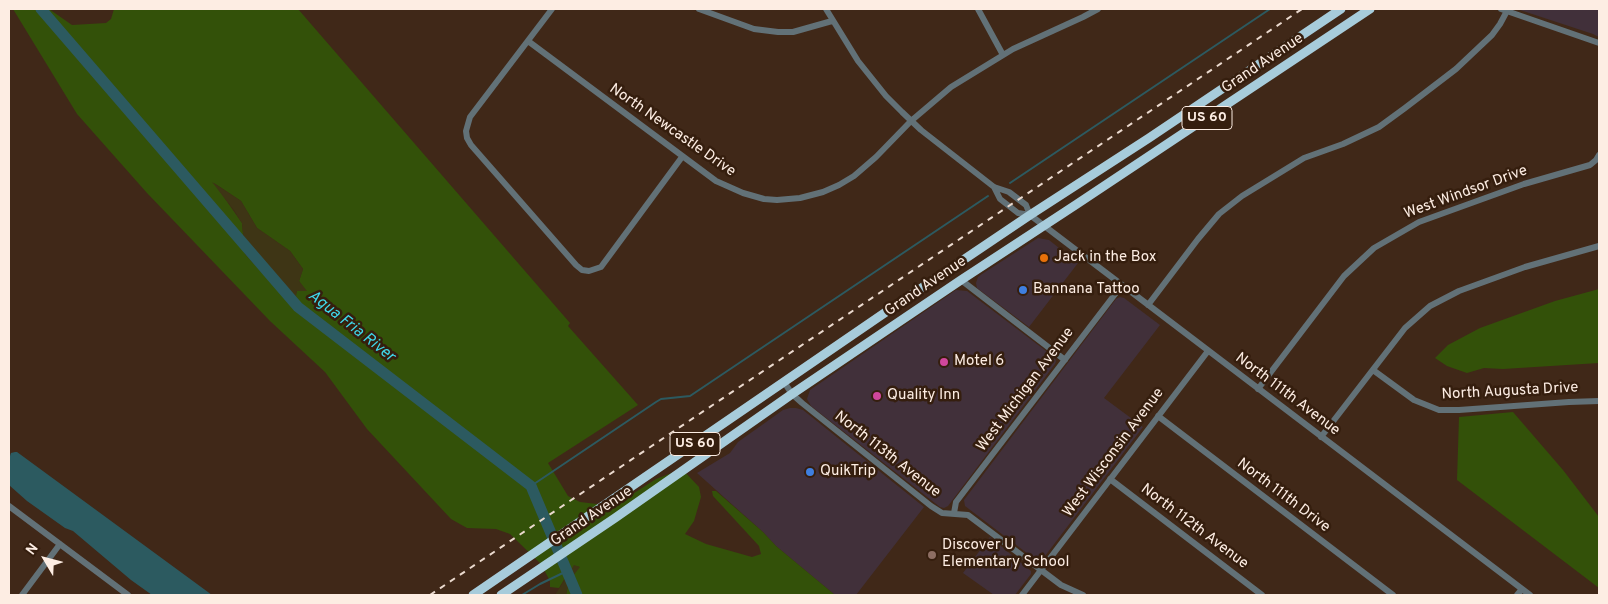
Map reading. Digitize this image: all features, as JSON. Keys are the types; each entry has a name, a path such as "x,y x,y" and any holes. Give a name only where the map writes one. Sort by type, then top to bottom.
{"highway":[{"name":"Grand Avenue","path":"474,594 1030,216 1341,9"},
{"name":"Grand Avenue","path":"501,595 961,280 1370,9"}],"street":[{"path":"552,9 470,117 466,131 471,145 576,265 582,270 590,271 604,263 682,157"},
{"path":"699,9 748,28 773,32 793,32 832,21"},
{"name":"North 111th Avenue","path":"826,9 850,50 871,79 911,121 994,187 1010,192 1026,205 1030,216"},
{"path":"978,9 1003,55"},
{"name":"North Newcastle Drive","path":"528,41 716,181 742,193 764,199 777,200 800,198 823,192 854,176 886,148 911,121 951,87 1038,36 1098,9"},
{"path":"1148,305 1198,239 1220,214 1242,196 1304,158 1343,144 1379,127 1431,90 1462,64 1496,31 1504,10 1599,43"},
{"name":"West Windsor Drive","path":"1258,389 1344,276 1374,248 1419,222 1524,184 1590,165 1599,156"},
{"name":"North 111th Avenue","path":"994,187 1000,199 1018,213 1030,216 1530,595"},
{"path":"1321,437 1404,328 1417,316 1443,298 1525,267 1599,246"},
{"path":"961,280 1065,360"},
{"name":"West Michigan Avenue","path":"954,513 956,502 1122,285"},
{"name":"West Wisconsin Avenue","path":"1022,595 1208,351"},
{"name":"North Augusta Drive","path":"1373,370 1414,400 1439,410 1599,401"},
{"name":"North 113th Avenue","path":"784,382 792,394 930,506 942,513 968,515 1061,585 1083,595"},
{"name":"North 111th Drive","path":"1158,416 1393,595"},
{"name":"North 112th Avenue","path":"1110,479 1262,595"},
{"path":"9,506 125,594"},
{"path":"22,595 60,544"},
{"path":"1517,595 1522,589"}],"shaded area":[{"path":"1517,9 1599,9 1599,37 1593,34"},
{"path":"1038,238 1049,240 1078,263 1029,327 977,288 976,283 978,277 982,274"},
{"path":"956,290 967,291 1054,357 1056,361 948,506 944,508 940,507 811,406 807,399 810,390"},
{"path":"1120,297 1160,325 1104,398 1143,427 1042,560 1036,560 965,506 964,500 1116,299"},
{"path":"790,408 803,410 924,507 856,595 835,595 776,546 697,473 730,453 738,442 783,410"},
{"path":"990,537 1031,571 1031,574 1015,595 994,595 963,573"}],"green space":[{"path":"13,9 49,9 72,25 106,23 111,19 114,9 298,9 570,323 568,326 638,405 548,463 568,496 580,502 614,506 656,479 682,469 699,487 701,497 694,521 685,534 706,544 752,557 761,554 759,546 713,496 712,491 716,491 763,532 776,546 835,595 566,595 569,581 579,566 568,573 559,588 550,587 550,581 541,564 510,534 496,529 467,528 451,519 367,429 325,372 270,321 147,193 77,114","holes":["214,183 241,201 257,228 290,251 303,269 299,281 306,291 297,291 292,305 245,254 242,223"]},
{"path":"1599,289 1599,363 1503,369 1484,368 1467,373 1447,366 1435,358 1448,345 1480,328 1555,301"},
{"path":"1513,412 1563,470 1599,517 1599,588 1457,480 1459,417"}],"sand":[{"path":"212,182 241,201 257,228 290,251 303,269 299,281 307,291 297,291 296,296 299,300 292,306 245,254 242,223"},
{"path":"574,565 580,567 569,581 566,595 555,595"}],"water":[{"path":"17,452 212,595 152,595 131,580 73,531 65,528 27,501 9,485 9,459 11,453"}],"waterway":[{"name":"Agua Fria River","path":"41,9 298,307 531,486 577,595"},
{"path":"1010,183 1270,9"},
{"path":"531,486 661,399 690,396 988,196"},
{"path":"522,595 567,571"}],"railway":[{"path":"430,595 1302,9"}],"place":[{"name":"Jack in the Box","path":"1044,258"},
{"name":"Bannana Tattoo","path":"1023,290"},
{"name":"Motel 6","path":"944,362"},
{"name":"Quality Inn","path":"877,396"},
{"name":"QuikTrip","path":"810,472"},
{"name":"Discover U Elementary School","path":"932,555"}]}
